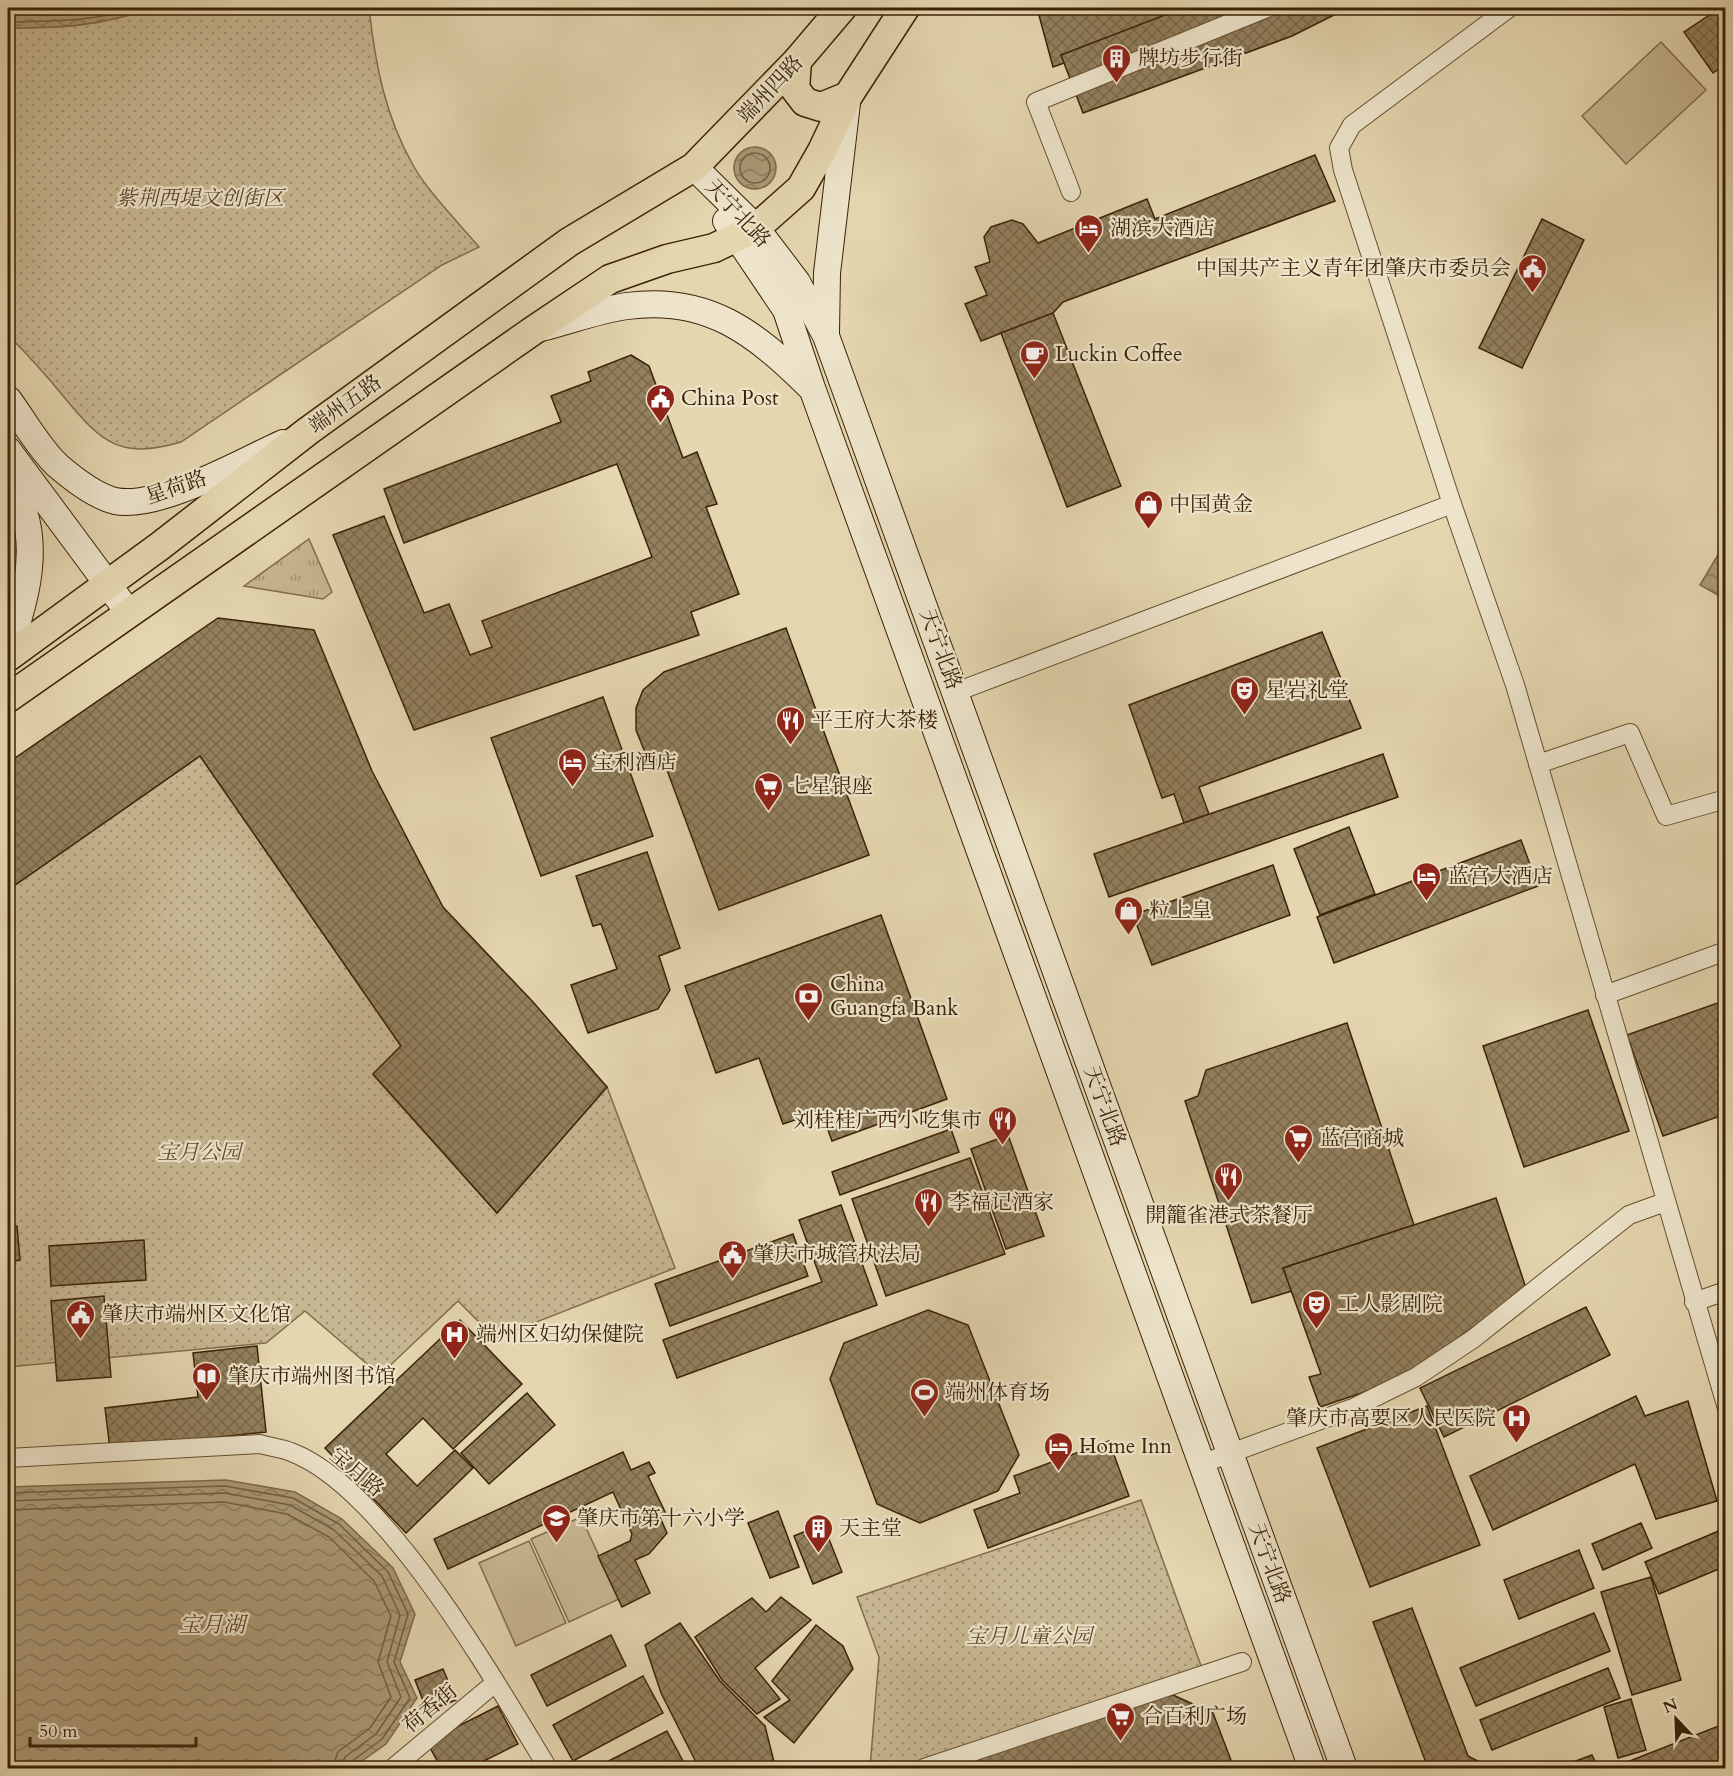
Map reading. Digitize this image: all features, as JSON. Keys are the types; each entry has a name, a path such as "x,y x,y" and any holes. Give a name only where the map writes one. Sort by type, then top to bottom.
{"main road":[{"name":"端州四路","path":"694,167 797,61 842,8"},
{"path":"8,698 610,279 667,258 714,248 746,233 801,188 822,151 848,96 905,8"},
{"path":"797,61 795,89 805,102 822,107 848,96"},
{"path":"826,336 827,273 848,96"},
{"name":"天宁北路","path":"694,167 746,233 797,282 826,336 1344,1768"},
{"name":"端州五路","path":"8,655 569,242 694,167"},
{"name":"天宁北路","path":"746,233 786,310 812,388 1312,1768"},
{"path":"534,330 626,306 682,307 715,315 745,329 776,353 812,388"},
{"name":"星荷路","path":"8,399 55,463 83,485 116,501 153,499 163,496 308,432"},
{"path":"8,450 129,613"},
{"path":"8,483 24,511 29,562 23,606 8,655"}],"street":[{"path":"1071,192 1036,102 1267,8"},
{"path":"1509,8 1352,125 1339,148 1342,170 1452,504 1515,685 1725,1405"},
{"path":"956,692 1452,504"},
{"path":"1538,764 1630,733 1666,816 1725,798"},
{"path":"1605,995 1725,951"},
{"path":"1201,1464 1353,1408 1416,1377 1473,1338 1629,1215 1665,1202"},
{"path":"1694,1302 1725,1291"},
{"name":"宝月路","path":"8,1458 260,1444 291,1452 338,1482 369,1510 426,1578 548,1768"},
{"path":"924,1768 1242,1662"},
{"name":"荷香街","path":"393,1768 495,1683"}],"green space":[{"name":"紫荆西堤文创街区","path":"152,8 369,8 378,69 388,108 403,146 426,185 479,247 442,265 181,442 142,449 126,448 113,443 89,426 8,335 8,28 81,25 115,19"},
{"path":"1661,42 1706,90 1626,164 1582,116"},
{"path":"309,539 332,592 323,599 244,586"},
{"name":"宝月公园","path":"200,756 401,1046 373,1075 497,1213 607,1087 675,1268 495,1338 458,1301 380,1375 305,1311 266,1343 8,1367 8,890"},
{"name":"宝月儿童公园","path":"1141,1500 1204,1674 925,1768 870,1768 879,1657 857,1597"},
{"path":"581,1517 619,1599 569,1622 531,1539"},
{"path":"529,1541 566,1623 516,1646 479,1563"}],"water":[{"path":"8,8 152,8 115,19 81,25 8,28"},
{"path":"755,147 770,153 776,168 770,183 755,189 740,183 734,168 740,153"},
{"path":"1725,447 1725,599 1700,585 1722,548 1719,451"},
{"name":"宝月湖","path":"226,1480 295,1492 342,1519 393,1568 415,1614 400,1662 417,1698 386,1744 352,1768 8,1768 8,1487"}],"building":[{"path":"1037,8 1217,8 1053,67"},
{"name":"牌坊步行街","path":"1183,8 1348,8 1292,36 1083,113 1061,55"},
{"path":"1720,8 1726,8 1726,64 1713,73 1684,32"},
{"name":"湖滨大酒店","path":"1315,155 1335,201 1063,302 1053,313 981,341 965,304 987,295 975,267 990,262 984,237 991,227 1012,220 1023,224 1038,243 1147,199 1155,219"},
{"name":"中国共产主义青年团肇庆市委员会","path":"1542,219 1584,240 1522,368 1479,348"},
{"path":"1053,313 1121,486 1067,507 1001,333"},
{"path":"631,355 649,366 683,458 697,452 717,504 706,507 739,594 691,612 699,635 414,730 333,535 384,516 424,613 449,604 470,655 492,647 482,621 652,557 617,464 404,543 384,489 561,422 551,396 591,381 588,372"},
{"path":"218,618 314,630 372,771 443,907 533,1002 607,1087 497,1213 373,1074 401,1046 200,756 8,890 8,763"},
{"name":"七星银座","path":"786,628 869,855 719,910 664,762 651,767 636,730 636,708 643,690 664,672"},
{"name":"星岩礼堂","path":"1322,632 1361,728 1199,787 1209,814 1184,823 1174,794 1162,798 1129,705"},
{"name":"宝利酒店","path":"603,697 653,836 541,876 491,738"},
{"path":"1383,754 1398,797 1109,897 1094,854"},
{"path":"1349,827 1375,894 1320,915 1294,849"},
{"name":"蓝宫大酒店","path":"1521,840 1538,886 1334,963 1317,917"},
{"path":"647,852 680,948 659,956 670,990 658,1009 588,1033 571,985 617,969 601,924 593,926 576,876"},
{"path":"1273,865 1290,915 1152,965 1133,915"},
{"name":"China Guangfa Bank","path":"881,915 947,1099 832,1141 821,1111 783,1124 759,1058 716,1073 685,986"},
{"path":"1726,1000 1726,1114 1663,1136 1627,1035"},
{"path":"1588,1010 1629,1131 1524,1167 1483,1046"},
{"name":"蓝宫商城","path":"1347,1023 1414,1225 1283,1268 1292,1291 1252,1303 1185,1101 1198,1096 1206,1070"},
{"path":"951,1129 959,1152 840,1195 832,1172"},
{"path":"1008,1135 1044,1236 1006,1249 971,1149"},
{"name":"李福记酒家","path":"970,1158 1005,1254 886,1296 852,1199"},
{"path":"1496,1198 1526,1288 1403,1379 1320,1407 1309,1377 1321,1374 1283,1268"},
{"path":"841,1205 877,1305 677,1378 663,1340 822,1282 799,1220"},
{"path":"17,1226 20,1260 8,1262 8,1227"},
{"name":"肇庆市城管执法局","path":"793,1234 808,1276 670,1326 655,1284"},
{"path":"144,1240 146,1280 51,1286 49,1246"},
{"name":"肇庆市端州区文化馆","path":"104,1296 111,1377 57,1381 51,1301"},
{"path":"1586,1307 1610,1355 1444,1437 1420,1388"},
{"name":"端州体育场","path":"928,1310 968,1325 1019,1455 998,1491 920,1523 877,1504 830,1379 844,1343"},
{"path":"460,1320 522,1384 453,1449 423,1418 386,1454 417,1486 455,1450 473,1468 406,1533 325,1448"},
{"name":"肇庆市端州图书馆","path":"257,1346 266,1432 110,1449 105,1408 198,1397 193,1353"},
{"path":"527,1393 555,1425 489,1484 461,1453"},
{"path":"1636,1396 1645,1416 1688,1401 1717,1501 1656,1519 1635,1464 1493,1530 1470,1476"},
{"path":"1427,1406 1480,1545 1370,1587 1317,1448"},
{"path":"1109,1441 1129,1496 988,1548 974,1510 1020,1493 1014,1476"},
{"path":"623,1452 631,1470 649,1462 655,1473 648,1476 666,1514 660,1517 667,1533 649,1554 635,1560 650,1593 622,1607 598,1556 630,1541 632,1534 613,1492 448,1569 434,1539"},
{"path":"778,1511 799,1567 770,1578 748,1523"},
{"path":"1641,1523 1652,1548 1603,1570 1592,1544"},
{"name":"天主堂","path":"823,1524 842,1572 813,1584 794,1536"},
{"path":"1726,1528 1726,1566 1659,1594 1645,1562"},
{"path":"1579,1550 1594,1588 1519,1619 1504,1580"},
{"path":"1651,1577 1681,1680 1632,1695 1601,1592"},
{"path":"781,1597 811,1620 755,1668 780,1699 757,1714 722,1680 695,1637 752,1598 766,1612"},
{"path":"1412,1608 1468,1756 1491,1768 1428,1768 1373,1622"},
{"path":"1594,1613 1610,1651 1476,1706 1460,1668"},
{"path":"680,1623 720,1681 765,1726 775,1766 699,1768 661,1693 645,1645"},
{"path":"816,1625 843,1646 853,1669 794,1743 764,1717 790,1700 772,1681"},
{"path":"611,1635 626,1666 547,1706 531,1675"},
{"path":"1608,1668 1620,1698 1492,1750 1480,1720"},
{"path":"443,1669 456,1700 427,1711 415,1680"},
{"path":"643,1676 663,1713 573,1761 553,1725"},
{"name":"合百利广场","path":"1164,1691 1213,1713 1234,1768 938,1768"},
{"path":"1631,1699 1646,1750 1618,1758 1604,1707"},
{"path":"498,1706 518,1744 470,1768 441,1768 427,1742"},
{"path":"1726,1723 1726,1768 1612,1768"},
{"path":"667,1731 684,1763 673,1768 595,1768"},
{"path":"1592,1755 1598,1768 1557,1768"}],"place":[{"name":"牌坊步行街","path":"1117,84"},
{"name":"湖滨大酒店","path":"1089,254"},
{"name":"中国共产主义青年团肇庆市委员会","path":"1532,294"},
{"name":"Luckin Coffee","path":"1034,380"},
{"name":"China Post","path":"660,424"},
{"name":"中国黄金","path":"1148,530"},
{"name":"星岩礼堂","path":"1244,716"},
{"name":"平王府大茶楼","path":"791,746"},
{"name":"宝利酒店","path":"572,788"},
{"name":"七星银座","path":"768,812"},
{"name":"蓝宫大酒店","path":"1427,902"},
{"name":"粒上皇","path":"1128,936"},
{"name":"China Guangfa Bank","path":"809,1022"},
{"name":"刘桂桂广西小吃集市","path":"1003,1146"},
{"name":"蓝宫商城","path":"1299,1164"},
{"name":"開籠雀港式茶餐厅","path":"1229,1202"},
{"name":"李福记酒家","path":"928,1228"},
{"name":"肇庆市城管执法局","path":"732,1280"},
{"name":"工人影剧院","path":"1317,1330"},
{"name":"肇庆市端州区文化馆","path":"81,1340"},
{"name":"端州区妇幼保健院","path":"455,1360"},
{"name":"肇庆市端州图书馆","path":"207,1402"},
{"name":"端州体育场","path":"924,1418"},
{"name":"肇庆市高要区人民医院","path":"1517,1444"},
{"name":"Home Inn","path":"1058,1472"},
{"name":"肇庆市第十六小学","path":"556,1544"},
{"name":"天主堂","path":"818,1554"},
{"name":"合百利广场","path":"1121,1742"}]}
